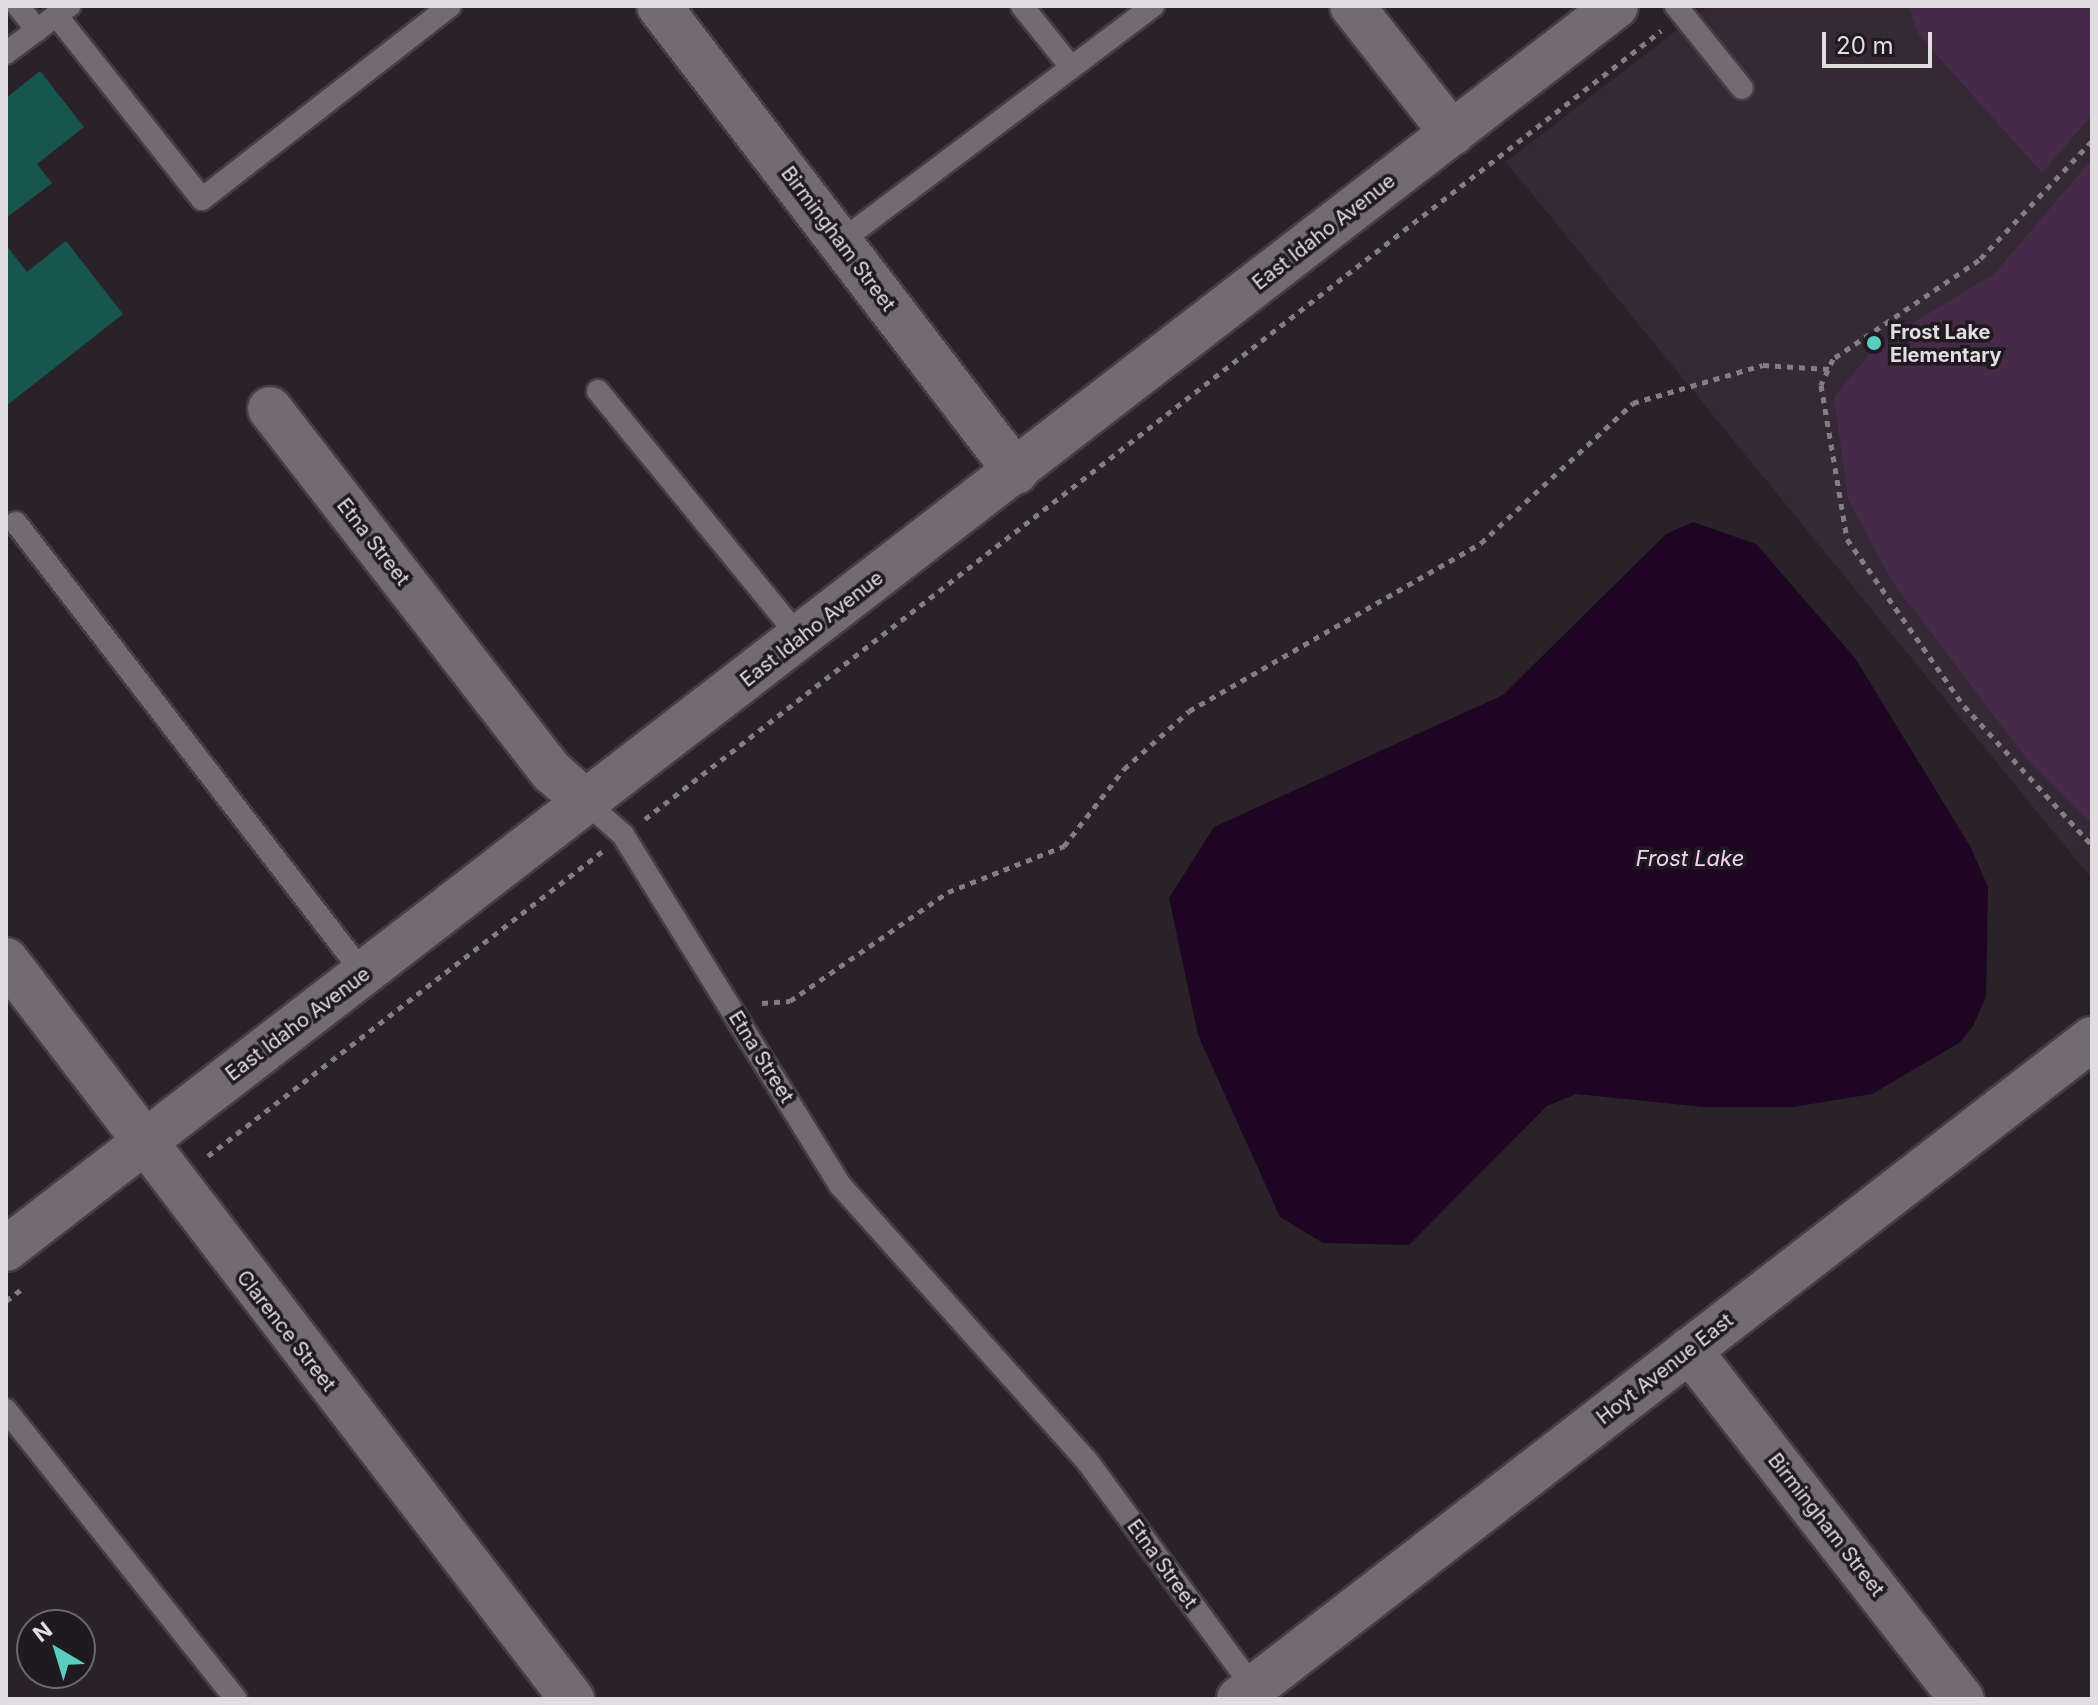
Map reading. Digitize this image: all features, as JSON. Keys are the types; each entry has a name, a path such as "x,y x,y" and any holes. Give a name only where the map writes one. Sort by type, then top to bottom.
{"street":[{"name":"Birmingham Street","path":"659,6 1016,472"},
{"path":"1352,6 1452,133"},
{"name":"East Idaho Avenue","path":"6,1249 801,639 1616,6"},
{"name":"Etna Street","path":"270,409 552,772 586,802"},
{"name":"Clarence Street","path":"6,960 141,1144 572,1699"},
{"name":"Hoyt Avenue East","path":"1251,1695 1689,1350 2092,1039"},
{"name":"Birmingham Street","path":"1689,1350 1962,1699"}],"lane":[{"path":"18,6 37,30"},
{"path":"6,53 63,11 202,199 450,6"},
{"path":"1022,6 1071,67"},
{"path":"840,242 1153,6"},
{"path":"1680,10 1742,88"},
{"path":"598,391 801,639"},
{"path":"16,523 364,974"},
{"name":"Etna Street","path":"586,802 623,835 841,1186 1087,1461 1251,1695"},
{"path":"6,1410 236,1699"}],"path":[{"path":"647,836 639,824 1680,10"},
{"path":"2092,141 1979,260 1829,369 1821,385 1847,539 1964,706 2092,845"},
{"path":"754,992 762,1004 790,1001 948,892 1064,846 1124,769 1189,711 1481,543 1633,403 1763,365 1829,369"},
{"path":"195,1166 623,835"}],"shaded area":[{"name":"Frost Lake Elementary","path":"1708,6 2092,6 2092,879 1506,162"},
{"path":"1909,6 2092,6 2092,115 2042,173 1917,33"},
{"path":"2092,159 2092,824 2031,764 1893,583 1848,499 1834,397 1878,344 1994,274"}],"water":[{"name":"Frost Lake","path":"1693,522 1756,544 1855,658 1970,846 1988,887 1986,997 1973,1026 1959,1043 1872,1094 1793,1107 1703,1107 1576,1094 1547,1106 1409,1245 1323,1243 1280,1217 1198,1035 1169,898 1214,827 1503,695 1666,534"}],"building":[{"path":"40,71 84,127 37,164 52,183 6,218 6,98"},
{"path":"66,241 123,314 6,406 6,245 27,272"}],"place":[{"name":"Frost Lake Elementary","path":"1874,343"}]}
